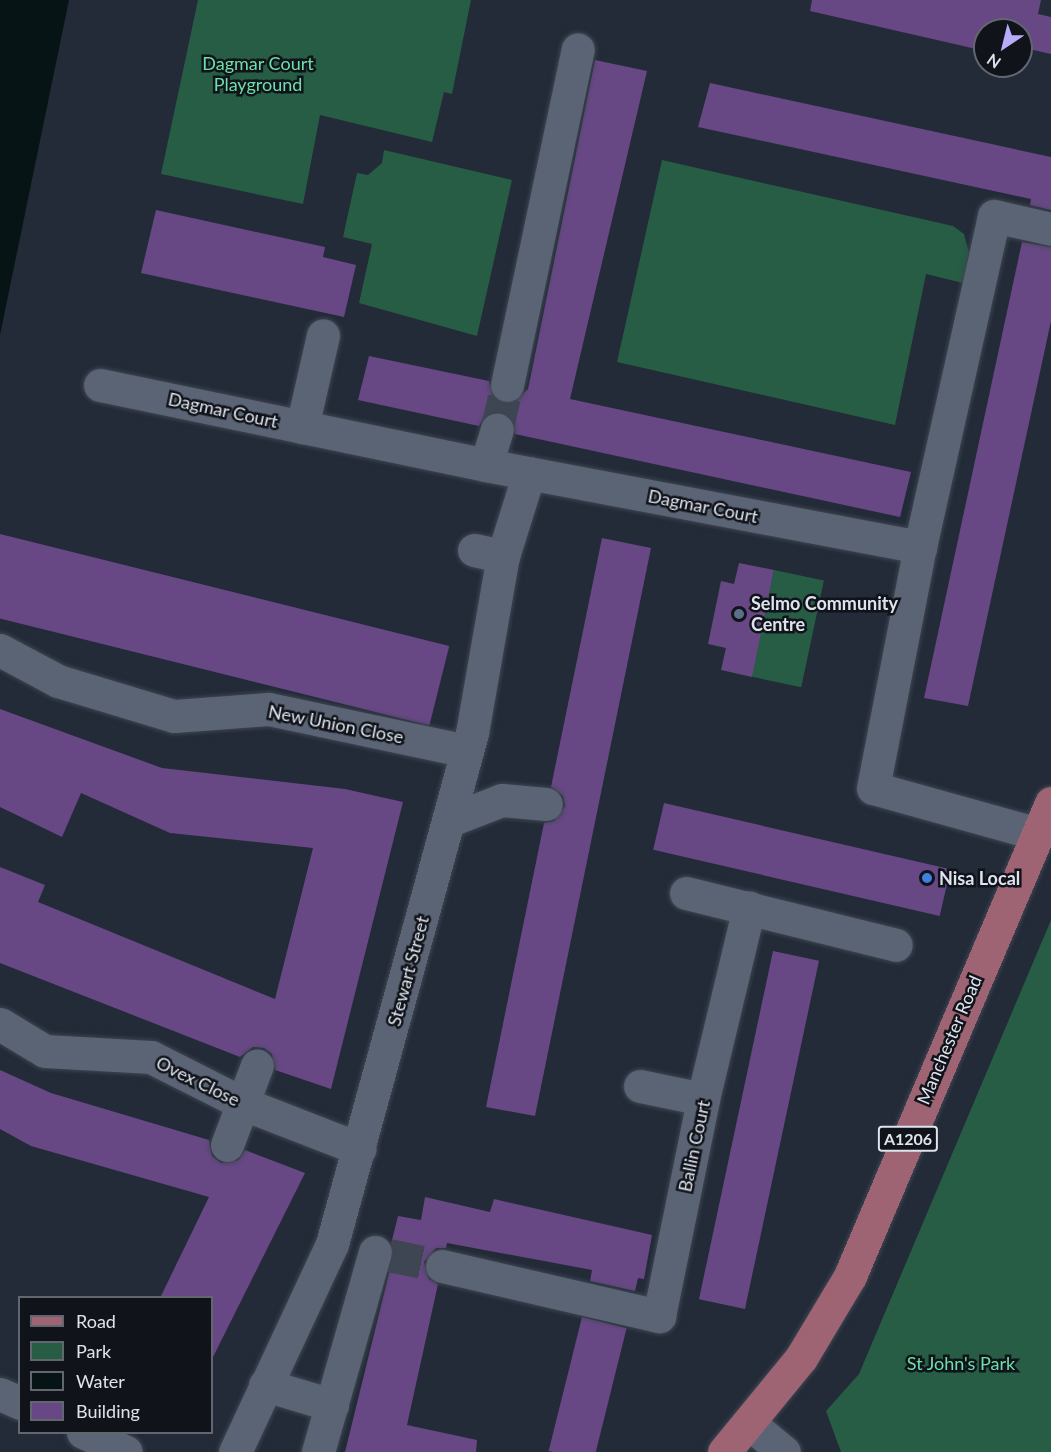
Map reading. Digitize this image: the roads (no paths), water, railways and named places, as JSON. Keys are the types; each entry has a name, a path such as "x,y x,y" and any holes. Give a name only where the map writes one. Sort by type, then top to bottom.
{"main road":[{"name":"Manchester Road","path":"724,1452 750,1424 801,1358 850,1276 1051,803"}],"street":[{"path":"507,385 578,49"},
{"path":"1038,834 873,788 920,547 994,216 1051,230"},
{"path":"302,427 323,335"},
{"name":"Dagmar Court","path":"100,385 486,465 920,547"},
{"path":"486,465 497,430"},
{"name":"Stewart Street","path":"235,1452 332,1244 360,1149 467,751 488,553 529,473"},
{"name":"New Union Close","path":"0,650 58,681 174,716 269,709 467,751"},
{"path":"448,821 502,800 546,804"},
{"path":"686,893 896,945"},
{"name":"Ballin Court","path":"442,1266 659,1316 704,1099 749,907"},
{"name":"Ovex Close","path":"0,1024 45,1051 151,1057 244,1104 360,1149"},
{"path":"227,1145 257,1065"},
{"path":"640,1086 704,1099"},
{"path":"318,1452 382,1254 332,1244"},
{"path":"265,1385 332,1404"},
{"path":"0,1394 18,1402"},
{"path":"750,1424 784,1452"},
{"path":"87,1434 126,1452"}],"water":[{"path":"0,0 69,0 0,335"}],"tunnel":[{"path":"497,430 507,385"},
{"path":"389,1255 442,1266"}],"place":[{"name":"Selmo Community Centre","path":"739,614"},
{"name":"Nisa Local","path":"927,878"}],"park label":[{"name":"Dagmar Court Playground","path":"258,74"},
{"name":"St John's Park","path":"961,1363"}]}
